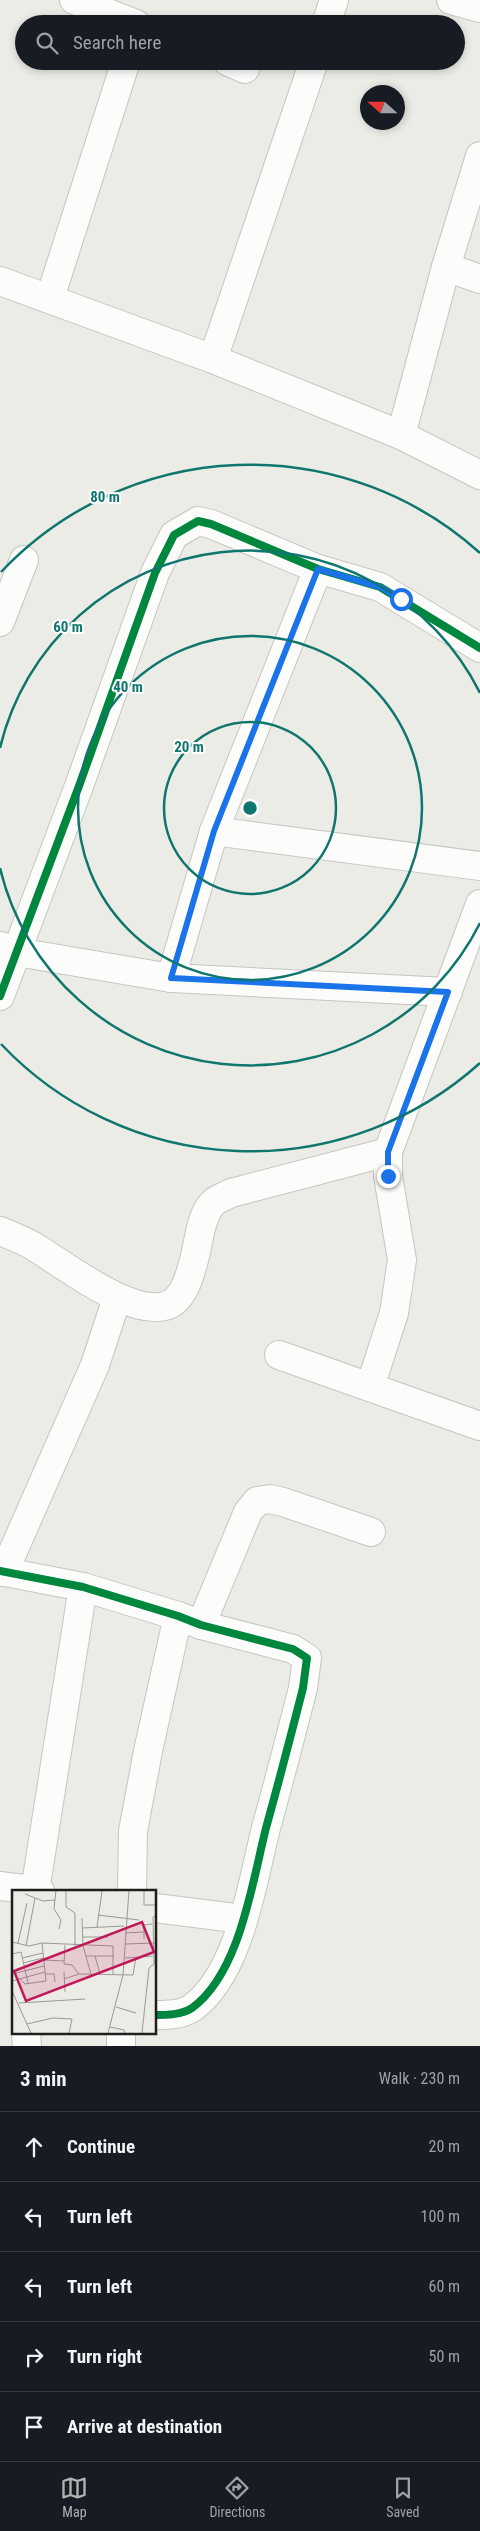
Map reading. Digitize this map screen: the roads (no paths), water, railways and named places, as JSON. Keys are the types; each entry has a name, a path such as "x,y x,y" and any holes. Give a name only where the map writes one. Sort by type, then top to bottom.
{"street":[{"path":"74,0 113,15"},
{"path":"329,15 334,0"},
{"path":"451,0 480,8"},
{"path":"50,298 123,70"},
{"path":"214,359 311,70"},
{"path":"401,435 446,267 480,156"},
{"path":"446,267 480,280"},
{"path":"0,281 214,359 401,435 480,475"},
{"path":"0,996 9,949 164,552 174,535 198,522 212,524 318,569 380,587 480,648"},
{"path":"0,622 24,560"},
{"path":"171,978 214,831 318,569"},
{"path":"214,831 480,866"},
{"path":"370,1387 394,1313 402,1260 388,1176 388,1152 480,904"},
{"path":"9,949 171,978 448,992"},
{"path":"0,1231 36,1247 117,1298 152,1307 172,1303 182,1291 190,1275 208,1212 213,1203 231,1193 388,1152"},
{"path":"117,1298 95,1365 2,1572 83,1587 189,1620 293,1649 307,1658 303,1688 243,1919 228,1960 215,1984 190,2010 169,2016 156,2015"},
{"path":"279,1355 480,1426"},
{"path":"132,1890 133,1831 148,1750 189,1620 248,1512 257,1501 270,1498 371,1532"},
{"path":"36,1890 83,1587"},
{"path":"0,1886 29,1890"},
{"path":"156,1908 243,1919"}]}
